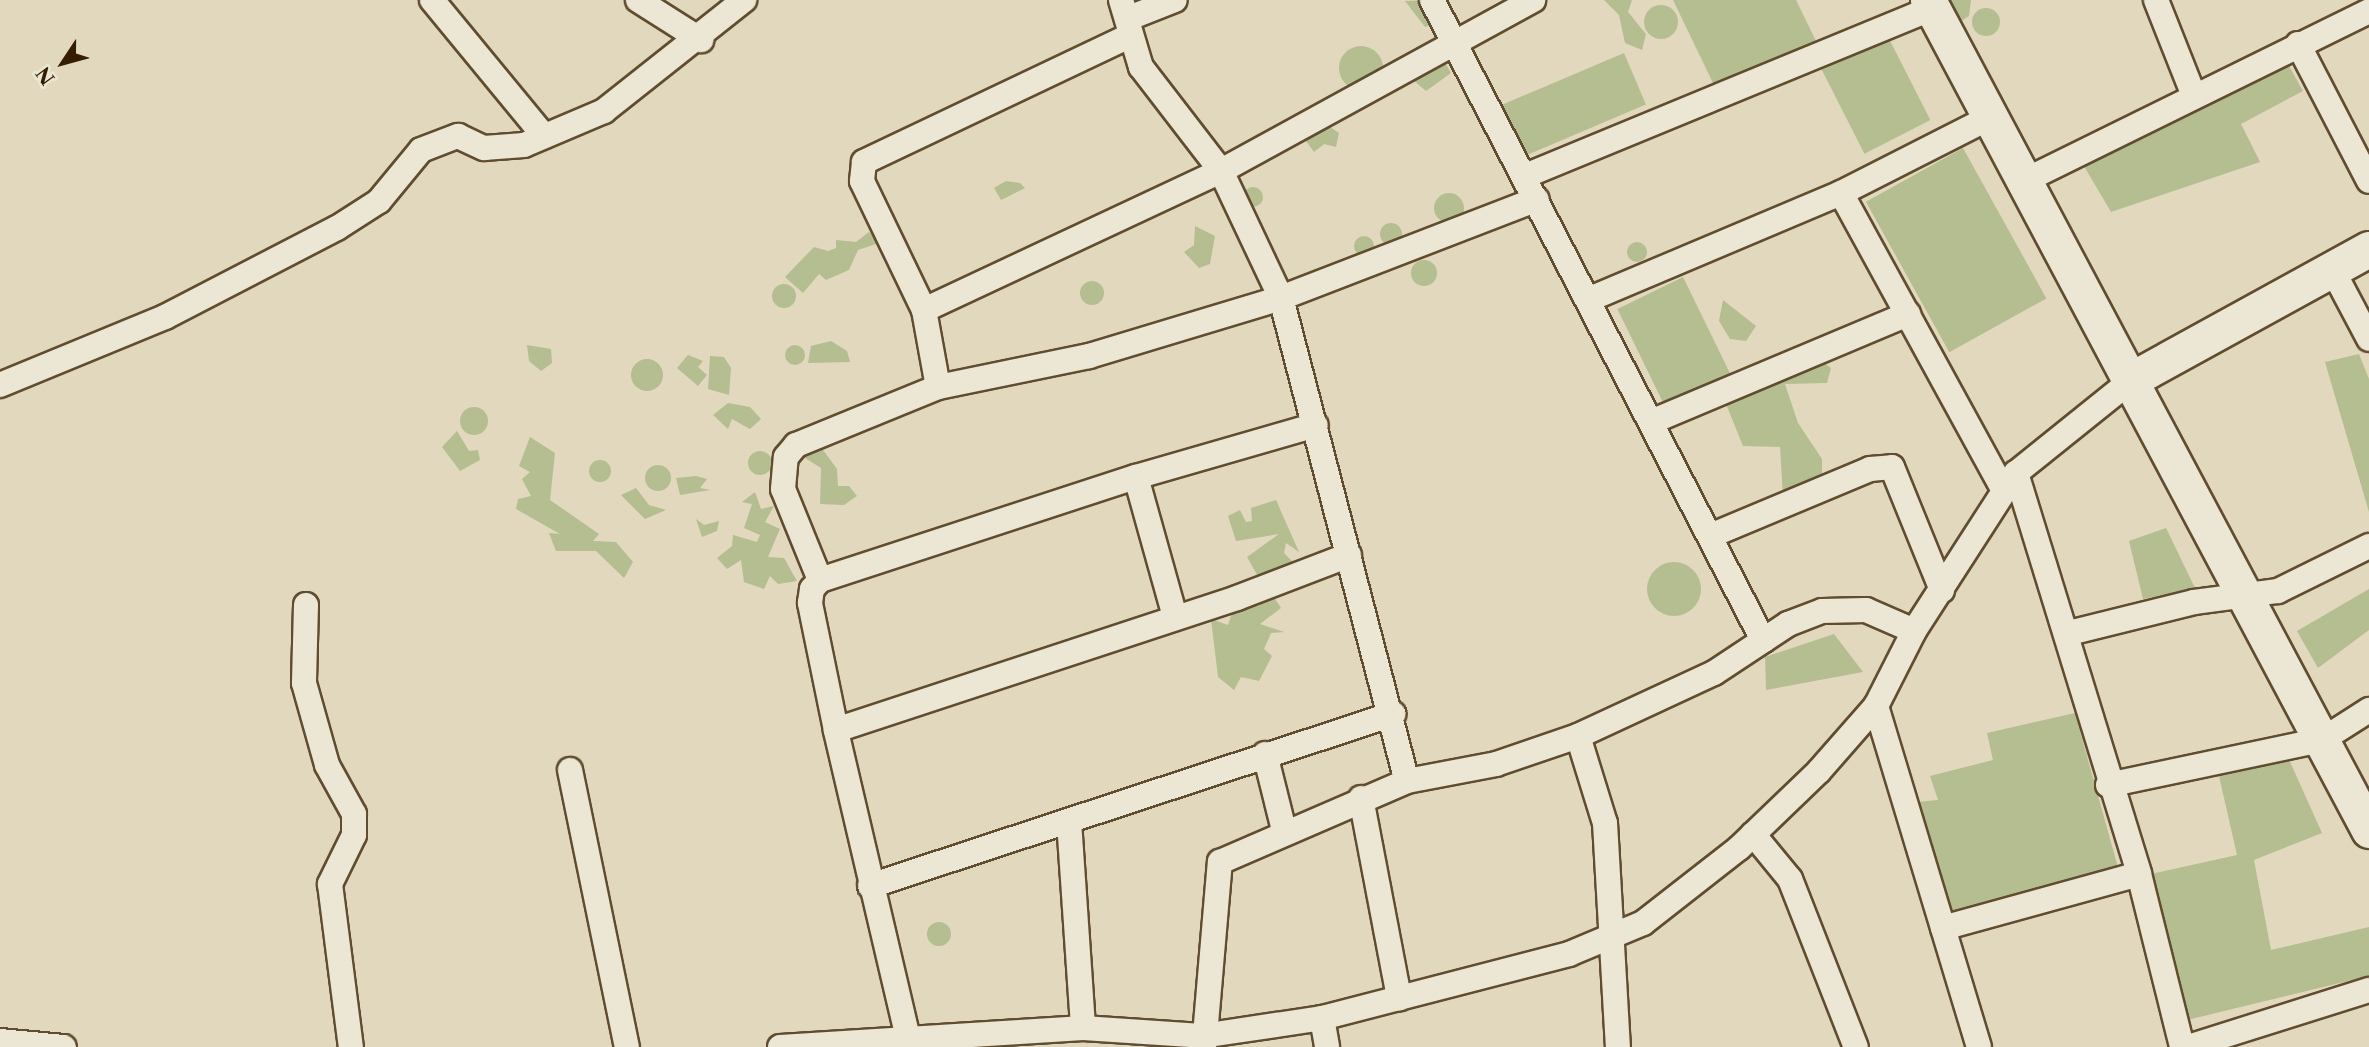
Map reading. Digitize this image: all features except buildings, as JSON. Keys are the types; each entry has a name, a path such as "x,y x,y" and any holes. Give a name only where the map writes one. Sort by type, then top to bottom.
{"street":[{"path":"432,0 544,136"},
{"path":"638,0 701,40"},
{"path":"0,386 165,317 337,228 379,201 421,150 458,136 484,148 544,136 604,111 701,40 744,0"},
{"path":"938,387 923,310 862,181 864,162 1126,18 1175,0"},
{"path":"1432,0 1590,299 1763,640"},
{"path":"923,310 1221,171 1452,39 1533,0"},
{"path":"2156,0 2194,96"},
{"path":"1525,176 1930,4 2134,378 2322,740 2365,811"},
{"path":"2026,180 2367,7"},
{"path":"1126,18 1141,67 1221,171 1281,298 1393,714 1407,781"},
{"path":"2298,44 2369,181"},
{"path":"1590,299 1841,193 1992,117"},
{"path":"1841,193 1908,314 2010,482 2069,632 2108,785 2139,874 2182,1047"},
{"path":"908,1038 870,886 810,603 820,580 783,489 786,457 796,445 938,387 1089,356 1281,298 1537,199"},
{"path":"780,1047 1083,1028 1203,1041 1322,1018 1569,954 1643,923 1753,834 1876,706 1914,631 2010,482 2134,378 2369,249"},
{"path":"2332,268 2369,339"},
{"path":"1651,422 1908,314"},
{"path":"820,580 1136,477 1316,425"},
{"path":"1710,536 1870,469 1892,467 1942,590"},
{"path":"1136,477 1175,617"},
{"path":"2069,632 2194,602 2278,591 2369,546"},
{"path":"836,730 1175,617 1349,555"},
{"path":"306,605 304,683 327,765 354,814 354,835 330,884 351,1047"},
{"path":"1203,1041 1215,873 1220,862 1284,830 1407,781 1496,764 1578,736 1741,659 1763,640 1822,611 1866,610 1914,631"},
{"path":"1876,706 1979,1047"},
{"path":"2108,785 2322,740 2369,710"},
{"path":"870,886 1393,714"},
{"path":"1578,736 1605,823 1609,937 1618,1047"},
{"path":"1265,754 1284,830"},
{"path":"570,770 627,1047"},
{"path":"1361,798 1399,998"},
{"path":"1069,821 1083,1028"},
{"path":"1753,834 1790,879 1856,1047"},
{"path":"1943,928 2139,874"},
{"path":"2188,1047 2369,990"},
{"path":"1322,1018 1328,1047"},
{"path":"0,1041 64,1047"}],"green space":[{"path":"1432,0 1432,25 1425,27 1405,1"},
{"path":"1604,0 1632,0 1628,12 1646,34 1642,50 1625,43 1619,15"},
{"path":"1673,0 1796,0 1816,41 1714,85"},
{"path":"1945,0 1971,0 1969,16 1961,21 1947,12"},
{"path":"1661,5 1673,10 1678,22 1673,34 1661,39 1649,34 1644,22 1649,10"},
{"path":"1986,8 1996,12 2000,22 1996,32 1986,36 1976,32 1972,22 1976,12"},
{"path":"1885,31 1930,120 1864,154 1819,65"},
{"path":"1361,46 1377,52 1383,68 1377,84 1361,90 1345,84 1339,68 1345,52"},
{"path":"1624,53 1646,105 1518,159 1496,107"},
{"path":"1441,56 1451,73 1426,91 1407,75"},
{"path":"2284,57 2303,91 2241,124 2260,162 2111,212 2078,156"},
{"path":"1327,125 1339,133 1336,147 1324,144 1314,152 1306,141"},
{"path":"1963,148 2046,298 1949,352 1866,202"},
{"path":"1006,181 1020,183 1025,188 1001,200 994,188"},
{"path":"1253,187 1260,190 1263,197 1260,204 1253,207 1246,204 1243,197 1246,190"},
{"path":"1449,193 1455,194 1463,202 1463,214 1455,222 1449,223 1443,222 1435,214 1434,208 1435,202 1443,194"},
{"path":"1391,223 1399,226 1402,234 1399,242 1391,245 1383,242 1380,234 1383,226"},
{"path":"1195,226 1215,236 1210,264 1199,268 1184,252 1194,245"},
{"path":"869,232 879,243 858,250 849,270 826,280 819,274 803,293 785,277 814,247 828,251 836,248 836,240 856,242"},
{"path":"1364,236 1371,239 1374,246 1371,253 1364,256 1357,253 1354,246 1357,239"},
{"path":"1637,242 1644,245 1647,252 1644,259 1637,262 1630,259 1627,252 1630,245"},
{"path":"1424,260 1433,264 1437,273 1433,282 1424,286 1415,282 1411,273 1415,264"},
{"path":"1683,277 1730,374 1665,406 1617,309"},
{"path":"1092,281 1103,288 1104,293 1097,304 1092,305 1081,298 1080,293 1087,282"},
{"path":"784,284 793,287 796,296 793,305 784,308 775,305 772,296 775,287"},
{"path":"1723,300 1756,326 1746,341 1730,339 1719,321"},
{"path":"831,341 847,351 850,362 808,363 811,346"},
{"path":"527,345 551,349 552,363 541,371 529,361"},
{"path":"795,345 802,348 805,355 802,362 795,365 788,362 785,355 788,348"},
{"path":"1809,352 1831,368 1827,383 1785,384 1798,423 1822,459 1822,478 1783,497 1780,447 1743,446 1726,404"},
{"path":"2359,354 2369,379 2369,512 2325,362"},
{"path":"688,355 703,361 698,367 707,375 698,386 677,368"},
{"path":"710,356 724,357 731,368 729,395 708,389"},
{"path":"647,359 659,363 663,375 659,387 647,391 635,387 631,375 635,363"},
{"path":"728,403 750,407 761,419 750,429 732,419 728,429 713,415"},
{"path":"474,407 484,411 488,421 484,431 474,435 464,431 460,421 464,411"},
{"path":"457,431 469,451 478,450 480,460 460,471 442,447"},
{"path":"530,437 555,453 550,500 599,534 593,541 616,542 633,562 624,578 596,551 556,551 549,533 560,534 516,509 518,499 531,496 522,479 530,472 519,466"},
{"path":"818,443 837,469 838,486 849,486 857,496 844,505 820,504 821,468 797,453"},
{"path":"760,451 769,454 772,463 769,472 760,475 751,472 748,463 751,454"},
{"path":"600,460 608,463 611,471 608,479 600,482 592,479 589,471 592,463"},
{"path":"658,465 667,469 671,478 667,487 658,491 649,487 645,478 649,469"},
{"path":"696,476 707,479 700,488 710,490 680,495 676,478"},
{"path":"636,488 649,505 666,510 645,519 621,495"},
{"path":"755,492 761,509 774,506 765,522 780,529 768,557 784,558 797,581 778,584 770,576 764,589 744,582 741,560 727,569 717,558 732,546 733,535 757,542 760,535 744,528 752,504 742,502"},
{"path":"1276,500 1299,552 1286,543 1284,553 1294,563 1260,580 1247,557 1279,534 1236,541 1228,516 1240,510 1246,522 1252,521 1251,508"},
{"path":"696,519 704,525 719,521 717,531 702,537"},
{"path":"2166,528 2195,588 2143,599 2129,541"},
{"path":"1674,562 1693,570 1701,589 1693,608 1674,616 1655,608 1647,589 1655,570"},
{"path":"1266,585 1281,608 1260,624 1284,632 1271,633 1264,649 1272,656 1259,681 1241,677 1234,690 1218,677 1211,619 1228,625 1237,598 1259,606"},
{"path":"2369,589 2369,630 2318,668 2297,631"},
{"path":"1834,634 1863,672 1766,690 1765,657"},
{"path":"2075,713 2119,871 1950,914 1917,802 1938,800 1930,776 1993,760 1987,733"},
{"path":"2287,755 2322,833 2254,860 2271,950 2369,927 2369,976 2183,1021 2142,876 2237,855 2219,776"},
{"path":"939,922 950,929 951,934 944,945 939,946 928,939 927,934 934,923"}]}
